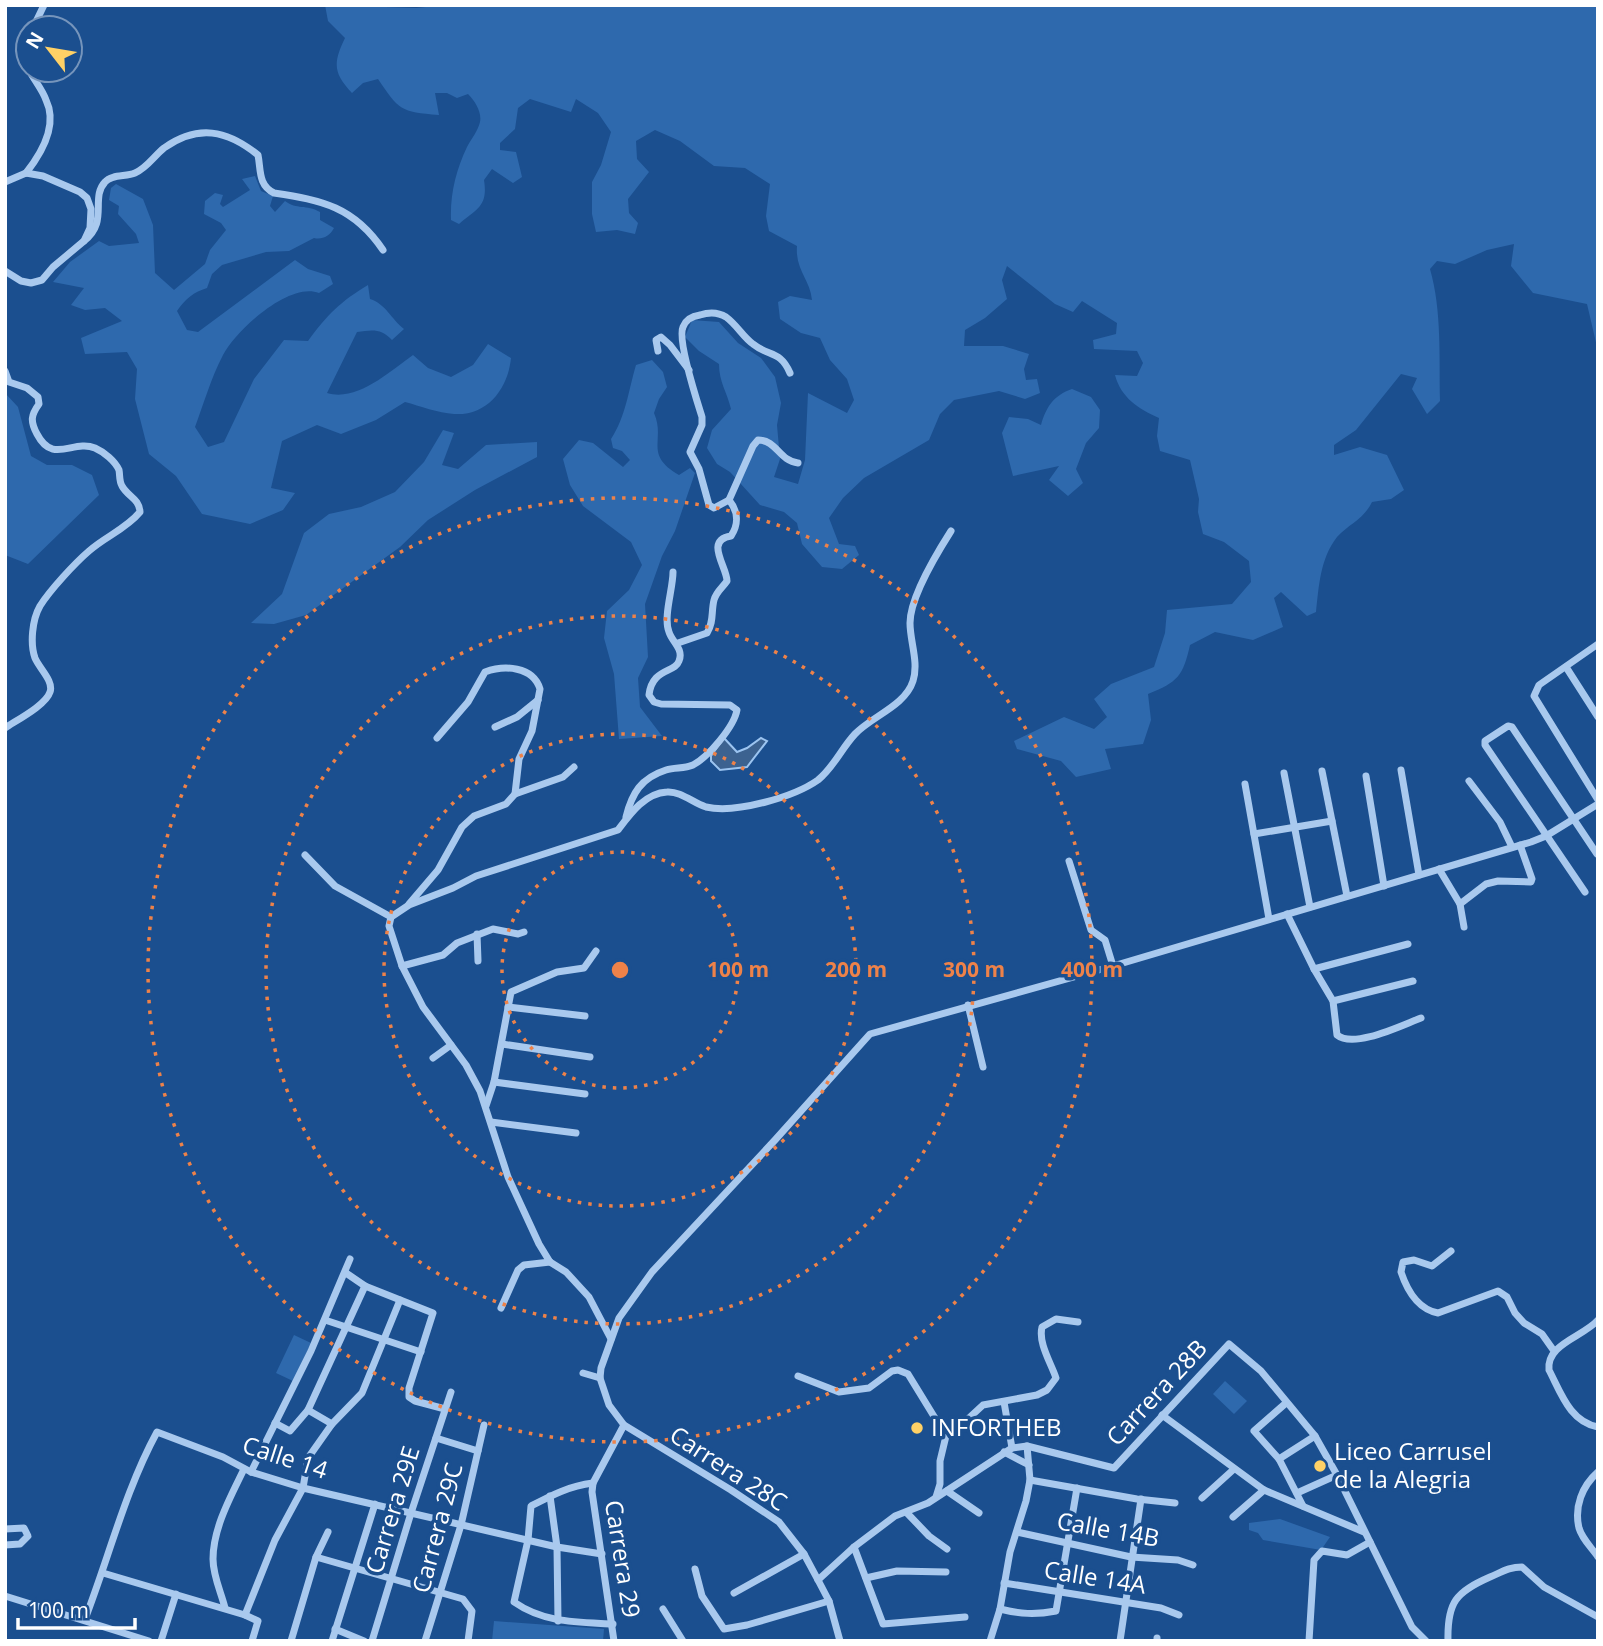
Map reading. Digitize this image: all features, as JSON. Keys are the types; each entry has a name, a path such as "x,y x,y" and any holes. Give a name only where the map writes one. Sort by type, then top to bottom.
{"street":[{"path":"26,173 43,147 51,120 47,100 37,84"},
{"path":"5,271 21,281 31,283 42,280 96,228 101,188 105,182 110,178 135,173 179,139 195,133 214,132 245,145 258,155 262,182 266,189 332,205 365,225 383,250"},
{"path":"5,181 26,173 43,176 80,192 87,198 91,209 90,228 84,241"},
{"path":"790,373 779,356 754,345 725,316 708,313 691,317 683,327 681,334 702,417 702,425 690,452 699,469 709,505 715,508 729,500 746,458 758,440 769,442 788,460 798,463"},
{"path":"658,351 656,340 661,337 689,370"},
{"path":"5,371 9,382 27,388 38,397 39,404 31,421 45,445 51,449 63,450 95,448 111,459 120,473 122,486 139,505 140,512 132,522 90,550 40,605 35,617 33,645 36,659 51,691 43,702 5,728"},
{"path":"678,643 707,633 711,626 713,601 727,581 727,572 721,565 717,551 720,541 731,536 736,522 736,513 729,500"},
{"path":"611,1339 589,1297 566,1272 550,1262 539,1244 508,1177 491,1122 466,1065 423,1007 402,965 389,926 391,917 408,905 503,866 618,830 633,810 664,792 675,792 707,807 725,809 800,790 817,781 829,770 853,736 908,692 914,680 910,624 912,608 951,531"},
{"path":"625,821 634,792 640,785 668,769 693,765 703,758 736,720 737,710 730,705 662,704 654,702 649,695 654,678 680,661 678,643 669,632 668,623 673,572"},
{"path":"583,1373 600,1378 619,1318 652,1272 870,1034 1113,966 1516,846 1546,836 1598,802 1534,696 1539,685 1596,649"},
{"path":"1566,667 1598,717"},
{"path":"437,738 468,702 485,672 502,668 522,671 534,677 540,689 532,731 519,759 515,793"},
{"path":"495,727 517,717 538,700"},
{"path":"1585,892 1485,745 1485,741 1508,726 1512,727 1597,853"},
{"path":"408,905 438,870 463,827 474,816 506,804 515,793 563,777 574,767"},
{"path":"1401,770 1419,875"},
{"path":"1322,771 1347,896"},
{"path":"1284,773 1310,907"},
{"path":"1366,776 1384,886"},
{"path":"1460,904 1486,884 1498,881 1531,882 1532,879 1516,846 1469,781"},
{"path":"1245,784 1269,919"},
{"path":"1254,834 1332,821"},
{"path":"305,855 335,886 391,917"},
{"path":"1069,861 1091,930 1105,940 1113,966"},
{"path":"1439,869 1460,904 1464,927"},
{"path":"1287,914 1314,969 1334,1001 1337,1035 1346,1041 1362,1039 1421,1018"},
{"path":"402,965 443,955 457,943 493,929 518,934 524,932"},
{"path":"477,934 478,961"},
{"path":"1314,969 1408,944"},
{"path":"485,1107 494,1082 511,992 556,972 584,968 596,951"},
{"path":"1334,1001 1413,981"},
{"path":"968,1005 983,1067"},
{"path":"508,1007 585,1016"},
{"path":"502,1044 590,1057"},
{"path":"433,1058 451,1045"},
{"path":"494,1082 585,1094"},
{"path":"491,1122 576,1133"},
{"path":"1451,1251 1432,1266 1414,1260 1403,1262 1401,1272 1413,1299 1438,1313 1499,1291 1507,1297 1524,1323 1542,1334 1554,1351"},
{"path":"225,1608 215,1576 213,1559 216,1538 226,1507 275,1423 325,1320 350,1259"},
{"path":"501,1308 518,1270 524,1265 550,1262"},
{"path":"346,1273 365,1286 433,1313 409,1388 409,1397 445,1409"},
{"path":"275,1423 290,1431 309,1410 365,1286"},
{"path":"245,1615 275,1540 303,1488 308,1458 332,1424 362,1393 400,1300"},
{"path":"946,1436 983,1405 1037,1395 1047,1390 1056,1378 1043,1343 1042,1327 1056,1319 1078,1322"},
{"path":"325,1320 421,1352"},
{"path":"1598,1320 1554,1351 1548,1363 1563,1398 1580,1421 1598,1427"},
{"name":"Carrera 28B","path":"1027,1446 1114,1468 1229,1344 1261,1370 1286,1403"},
{"path":"798,1376 839,1392 869,1388 892,1371 903,1371 918,1388 946,1436 936,1497"},
{"name":"Carrera 28C","path":"600,1378 609,1405 624,1425 779,1522 804,1554 829,1601 840,1641"},
{"name":"Carrera 29E","path":"372,1641 451,1392"},
{"path":"1004,1402 1008,1450 1029,1465"},
{"path":"1304,1507 1279,1459 1254,1431 1286,1403 1315,1436 1412,1627 1426,1641"},
{"path":"309,1410 332,1424"},
{"path":"1162,1415 1264,1490 1365,1532"},
{"name":"Carrera 29C","path":"425,1641 461,1525 484,1425"},
{"path":"613,1624 558,1621 529,1612 514,1602 528,1539 531,1506 572,1486 593,1483 624,1425"},
{"name":"Calle 14","path":"85,1619 103,1573 116,1527 144,1455 157,1432 223,1457 248,1471 303,1488 601,1555"},
{"path":"1279,1459 1315,1436"},
{"path":"436,1438 478,1451"},
{"path":"818,1580 854,1547 895,1516 907,1513 947,1492 1008,1450 1027,1446 1030,1480 990,1641"},
{"path":"1202,1498 1234,1469"},
{"path":"1598,1472 1582,1491 1579,1500 1579,1528 1598,1557"},
{"path":"1297,1493 1337,1475"},
{"path":"1030,1480 1175,1503"},
{"name":"Carrera 29","path":"593,1483 595,1520 614,1641"},
{"path":"1000,1609 1038,1615 1056,1611 1077,1488"},
{"path":"1233,1517 1264,1490"},
{"path":"947,1492 979,1513"},
{"path":"550,1496 557,1547 558,1621"},
{"path":"1120,1641 1141,1499"},
{"path":"332,1641 375,1504"},
{"path":"907,1513 929,1536 947,1549"},
{"path":"5,1529 24,1528 28,1536 20,1544 5,1545"},
{"path":"291,1641 316,1557 328,1532"},
{"name":"Calle 14B","path":"1017,1532 1131,1557 1178,1560 1194,1565"},
{"path":"1309,1641 1314,1560 1317,1554 1322,1551 1347,1555 1370,1542"},
{"path":"854,1547 883,1623 965,1617"},
{"path":"734,1593 804,1554"},
{"path":"316,1557 463,1599 472,1611 467,1641"},
{"path":"1448,1641 1449,1613 1457,1598 1467,1587 1510,1567 1522,1567 1544,1587 1598,1617"},
{"path":"695,1569 702,1596 724,1629 829,1601"},
{"path":"866,1578 897,1571 946,1572"},
{"path":"103,1573 245,1615 258,1621 252,1641"},
{"name":"Calle 14A","path":"1004,1583 1161,1608 1178,1615"},
{"path":"161,1641 176,1594"},
{"path":"5,1596 149,1641"},
{"path":"663,1609 683,1641"},
{"path":"335,1629 364,1641"}],"shaded area":[{"path":"325,5 416,8 446,5 1598,5 1598,351 1587,304 1533,293 1511,266 1514,244 1487,250 1455,264 1437,261 1430,269 1438,318 1440,401 1427,414 1412,389 1417,378 1401,374 1356,430 1334,445 1334,455 1360,447 1387,455 1404,490 1391,499 1372,502 1361,517 1331,545 1319,583 1316,612 1307,616 1281,592 1274,598 1283,627 1253,640 1215,632 1190,645 1178,677 1148,694 1151,720 1143,744 1105,749 1111,769 1076,777 1061,761 1017,749 1014,741 1064,717 1094,729 1107,717 1094,699 1111,684 1154,667 1165,633 1167,610 1232,604 1251,582 1249,561 1224,542 1203,534 1198,512 1199,499 1190,460 1160,451 1157,436 1159,418 1132,402 1118,383 1115,375 1137,376 1143,363 1137,351 1094,349 1093,340 1116,334 1117,323 1082,301 1073,312 1055,304 1007,266 1002,280 1007,299 985,318 965,330 964,346 1003,346 1029,354 1024,369 1026,380 1037,379 1040,393 1025,399 999,391 954,400 940,414 929,440 864,478 843,498 829,518 839,544 855,546 859,555 842,569 822,567 802,544 797,523 784,512 760,505 730,472 717,464 707,448 712,430 731,409 719,364 699,351 685,337 692,320 719,322 738,343 761,358 775,377 781,403 777,425 780,459 774,477 798,484 805,460 808,393 847,413 854,400 847,379 830,360 820,338 801,333 780,319 778,302 790,296 812,300 798,262 797,246 769,231 766,216 770,184 745,168 714,166 680,141 655,130 636,141 637,159 649,172 628,199 629,213 638,223 635,234 617,230 596,232 592,214 592,182 601,165 611,132 598,113 576,99 571,112 530,99 518,108 515,129 500,143 500,150 516,152 522,177 513,183 492,169 484,180 484,196 480,206 459,224 451,220 453,192 463,156 480,122 475,103 468,94 457,98 447,93 435,93 439,115 416,112 396,103 378,79 363,83 352,93 341,79 337,67 338,54 345,38 328,21"},
{"path":"255,176 261,191 273,196 270,206 275,212 285,201 320,212 320,220 334,228 326,237 314,238 289,251 266,252 222,265 212,274 207,288 190,296 177,311 187,330 198,332 295,260 308,269 330,276 333,284 319,293 307,291 279,301 239,333 223,355 195,427 208,447 224,442 254,379 284,340 308,341 335,309 368,285 370,299 380,304 404,329 392,340 372,330 357,332 327,393 338,395 361,389 413,355 428,368 451,377 473,365 488,344 511,358 501,389 486,405 477,410 454,414 405,402 376,420 341,434 317,425 282,441 271,488 295,493 283,510 250,524 202,514 176,476 149,454 135,399 137,369 127,352 85,354 81,338 122,321 105,308 85,310 71,305 84,288 53,282 70,262 99,241 109,246 139,243 136,234 118,214 119,206 109,200 111,188 116,184 143,199 153,225 155,273 174,290 205,264 210,250 226,230 221,223 204,214 205,201 215,193 223,195 220,204 223,207 250,190 242,179"},
{"path":"652,360 663,372 667,387 654,413 658,431 658,453 668,467 679,475 690,468 695,473 645,604 648,657 638,678 640,707 662,736 619,739 614,674 604,638 607,611 629,590 642,565 631,542 583,506 570,485 563,459 579,440 593,443 623,467 630,460 622,451 613,448 611,439 623,413 636,365"},
{"path":"1072,389 1091,397 1100,410 1099,428 1086,443 1076,469 1083,483 1068,496 1049,480 1059,466 1013,476 1002,433 1009,417 1028,419 1041,425 1052,402"},
{"path":"5,393 18,407 31,456 47,465 72,465 92,475 99,495 28,564 5,555"},
{"path":"443,430 454,433 442,465 458,469 486,445 537,442 537,457 475,490 428,520 400,547 306,615 274,624 251,623 282,594 304,533 329,514 361,507 395,492 424,462"},
{"path":"724,738 737,752 761,738 767,741 747,767 720,770 711,761 711,756"},
{"path":"294,1335 311,1343 293,1381 276,1373"},
{"path":"1225,1381 1247,1401 1234,1414 1213,1394"},
{"path":"1280,1519 1330,1537 1321,1550 1263,1540 1258,1533 1249,1530 1249,1523"},
{"path":"494,1621 604,1629 603,1641 492,1641"}],"place":[{"name":"INFORTHEB","path":"917,1428"},
{"name":"Liceo Carrusel de la Alegria","path":"1320,1466"}]}
